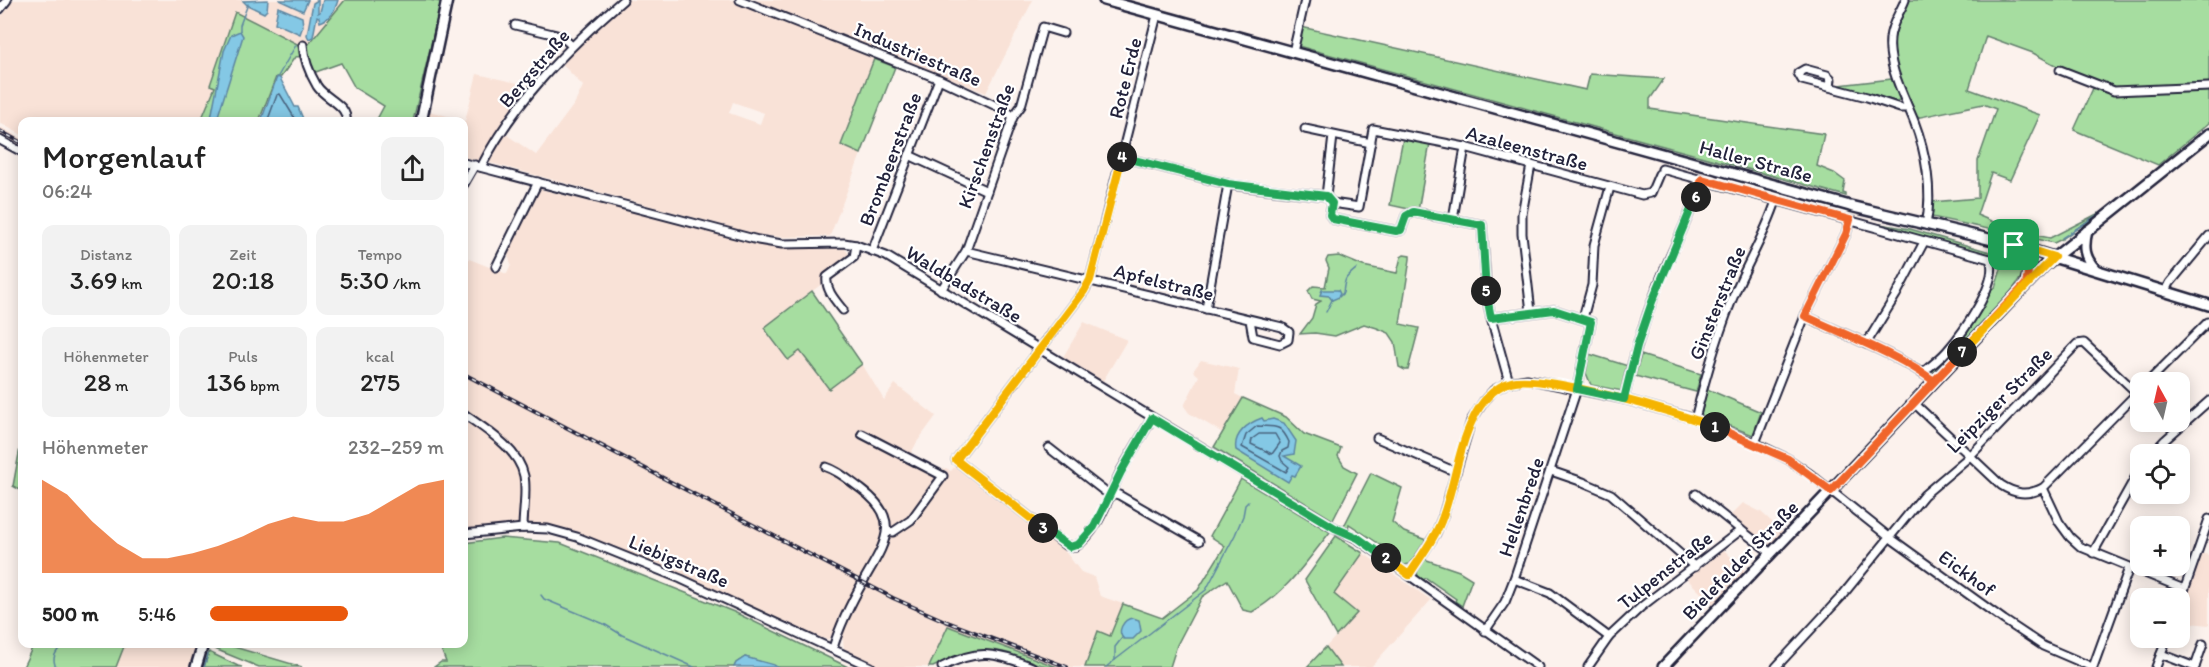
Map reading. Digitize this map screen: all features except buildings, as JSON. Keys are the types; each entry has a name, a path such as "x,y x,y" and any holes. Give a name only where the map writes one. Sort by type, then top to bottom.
{"main road":[{"path":"422,117 447,0"},
{"name":"Haller Straße","path":"1104,0 1926,225 2014,245 2209,306"},
{"name":"Bielefelder Straße","path":"1663,667 2026,284 2054,257 2209,134"},
{"path":"2087,231 2085,252 2089,263 2095,269"},
{"path":"2014,245 2020,249 2028,261 2029,273 2026,284"},
{"path":"195,667 202,648"}],"street":[{"path":"0,9 7,0"},
{"name":"Bergstraße","path":"468,179 530,94 572,46 623,0"},
{"name":"Industriestraße","path":"740,0 939,79 1007,111 1013,117"},
{"path":"1293,52 1305,0"},
{"path":"1905,0 1893,24 1890,45 1893,67 1918,135 1928,184 1926,225"},
{"name":"Rote Erde","path":"1111,493 1089,536 1079,544 1070,547 956,460 1090,280 1157,15"},
{"path":"515,25 561,36 572,46"},
{"name":"Kirschenstraße","path":"942,290 966,251 1013,117 1021,106 1043,27 1063,33"},
{"path":"303,45 304,55 317,86 324,96 341,106 347,117"},
{"path":"2060,70 2114,90 2209,87"},
{"name":"Brombeerstraße","path":"872,250 939,79"},
{"path":"1830,87 1900,108 1908,108"},
{"path":"1122,157 1228,184 1326,196 1332,203 1359,207 1371,143 1305,129"},
{"name":"Azaleenstraße","path":"1371,143 1373,129 1465,147 1647,195 1653,189 1661,172 1702,179"},
{"path":"1326,196 1334,136"},
{"path":"0,140 18,150"},
{"path":"1453,219 1465,147"},
{"path":"909,155 987,191"},
{"name":"Waldbadstraße","path":"468,164 758,240 782,244 828,242 856,245 885,256 1335,528 1358,538 1538,667"},
{"path":"1531,165 1522,214 1522,234 1531,312"},
{"path":"1624,399 1637,346 1652,302 1702,179 1924,242 1986,257 1990,260 1992,266 1987,286 1966,327 1946,352 1923,373"},
{"path":"496,267 538,182"},
{"path":"1206,309 1228,184"},
{"path":"1491,318 1554,310 1584,318 1592,285 1594,245 1610,187"},
{"name":"Ginsterstraße","path":"1695,419 1717,340 1737,288 1769,222 1776,201"},
{"path":"1332,203 1331,217 1396,231 1401,230 1409,213 1482,225 1486,288 1491,318 1509,382 1494,390 1478,409 1472,421 1436,533 1409,575"},
{"path":"1755,443 1805,316 1846,234 1850,220"},
{"path":"2166,291 2209,236"},
{"path":"1866,344 1896,295 1924,242"},
{"path":"843,310 833,297 826,280 854,257 856,245"},
{"name":"Apfelstraße","path":"966,251 1285,328 1289,335 1288,340 1280,344 1253,337 1250,320"},
{"path":"1805,316 1866,344 1934,381"},
{"name":"Hellenbrede","path":"1485,631 1505,602 1514,579 1577,389 1591,322 1584,318"},
{"path":"2158,372 2208,322"},
{"name":"Leipziger Straße","path":"1776,667 1841,597 1924,495 1970,456 2080,343 2130,383"},
{"name":"Eickhof","path":"1509,382 1527,379 1624,399 1695,419 1788,459 1889,537 2043,646 2093,667 2129,568"},
{"path":"1914,403 2001,485 2013,493 2025,494 2043,488 2130,400"},
{"path":"2161,444 2209,401"},
{"path":"468,417 495,437 520,464 525,478 523,528"},
{"path":"1111,493 1152,418"},
{"path":"862,434 943,476 911,520 893,532 887,531"},
{"path":"1377,438 1456,472"},
{"path":"1049,448 1104,491 1119,495 1199,541"},
{"path":"826,467 835,470 874,499 883,510 887,523 880,554 863,583 833,648"},
{"path":"1551,471 1611,494 1695,567"},
{"path":"2093,553 2130,487"},
{"path":"2043,488 2059,522 2081,547 2181,588"},
{"name":"Tulpenstraße","path":"1696,494 1771,553"},
{"path":"2184,588 2209,519"},
{"name":"Liebigstraße","path":"468,534 523,528 549,529 578,537 645,564 871,667"},
{"name":"Tulpenstraße","path":"1588,667 1609,637 1641,607 1741,531"},
{"name":"Tulpenstraße","path":"1514,579 1550,593 1609,637"},
{"path":"2161,654 2195,667 2203,644"},
{"path":"2156,667 2163,648"},
{"path":"942,667 963,657 985,654 1008,658 1032,667"},
{"path":"1784,659 1791,667"}],"shaded area":[{"path":"13,0 345,0 308,45 301,46 235,13 211,85 215,87 202,117 18,117 18,133 0,123 0,18"},
{"path":"628,0 1033,0 986,93 878,49 841,145 861,154 830,236 759,235 487,162 504,133 536,155 575,103 583,86 561,63","holes":["733,102 764,113 760,124 729,113"]},
{"path":"477,74 531,86 480,161 468,158 468,117 466,117"},
{"path":"429,111 451,117 428,117"},
{"path":"0,127 18,137 18,145 0,135"},
{"path":"540,189 781,249 845,249 850,255 824,274 823,283 764,328 787,360 800,351 829,389 862,364 884,400 895,384 936,416 910,455 940,471 946,468 951,471 956,465 1064,550 1081,572 1094,577 1100,596 1123,604 1110,636 1098,632 1085,667 1057,667 948,626 929,667 878,667 844,650 843,639 833,635 828,639 820,638 664,567 579,535 548,526 534,525 468,530 468,259 507,274 511,265 507,251"},
{"path":"1084,322 1127,340 1103,381 1063,357"},
{"path":"1201,360 1239,369 1235,394 1243,398 1223,433 1189,413 1184,406 1199,376 1193,371"},
{"path":"1743,503 1761,512 1783,532 1771,545 1765,545 1729,517"},
{"path":"1724,550 1746,572 1713,605 1687,579"},
{"path":"1363,553 1431,600 1371,667 1341,667 1326,647 1357,613 1333,594"},
{"path":"2200,553 2209,555 2209,625 2190,623 2190,588"},
{"path":"123,648 196,648 189,667 116,667"}],"green space":[{"path":"345,0 441,2 414,117 378,117 384,106 355,88 341,63 313,73 306,56 295,57 281,77 276,77 261,117 202,117 215,87 210,85 235,12 301,46 308,45"},
{"path":"1908,0 2209,0 2209,123 2158,165 2074,130 2094,86 2033,53 1986,36 1969,89 2040,115 2010,180 1991,173 1977,215 2015,231 2050,238 2099,213 2054,243 1932,217 1932,202 1978,198 1978,161 1996,109 1983,104 1916,118 1909,98 1895,101 1839,85 1900,78 1894,56 1894,38"},
{"path":"1301,27 1586,90 1590,74 1664,79 1650,99 1650,109 1824,134 1817,166 1834,173 1845,181 1843,193 1846,196 1298,46"},
{"path":"874,59 895,67 861,154 841,145"},
{"path":"1403,138 1430,143 1418,211 1390,205"},
{"path":"1862,221 1910,229 2011,258 2021,265 2023,271 2020,279 1999,306 1934,373 1932,370 1969,329 1989,288 1995,288 2004,260"},
{"path":"1339,256 1363,266 1397,273 1401,257 1410,256 1410,259 1400,324 1419,328 1408,370 1399,367 1395,342 1389,333 1377,328 1364,324 1335,336 1315,333 1300,334 1312,318 1316,304 1321,301 1312,299 1308,291 1313,286 1325,287 1329,268 1326,261 1328,257"},
{"path":"812,291 862,364 829,389 800,351 788,360 764,328"},
{"path":"1589,354 1628,366 1622,391 1591,385 1586,373"},
{"path":"1641,355 1701,374 1696,392 1635,376"},
{"path":"1707,389 1761,412 1753,435 1701,415"},
{"path":"1243,398 1286,417 1304,434 1341,448 1338,456 1344,466 1357,473 1333,520 1214,447"},
{"path":"18,459 18,489 13,486"},
{"path":"1371,473 1402,488 1392,522 1404,532 1426,540 1410,564 1401,564 1400,558 1349,524 1348,529 1344,526"},
{"path":"1241,479 1330,532 1285,586 1264,605 1252,612 1243,610 1227,580 1202,597 1177,645 1170,667 1085,667 1098,631 1110,636 1123,604 1162,618 1198,590 1225,546 1210,536"},
{"path":"1336,536 1363,553 1334,594 1357,613 1336,636 1305,580"},
{"path":"502,538 560,543 734,612 848,667 777,667 745,657 734,667 434,667 441,662 446,662 441,648 468,648 468,542"},
{"path":"1424,559 1459,571 1472,579 1462,606 1455,601 1456,599 1426,578 1422,581 1418,578 1417,570"},
{"path":"948,626 1057,667 1041,665 1006,652 984,650 954,657 929,667"},
{"path":"1326,647 1341,667 1307,667"},
{"path":"32,648 123,648 116,667 23,667"},
{"path":"212,648 238,648 302,667 259,667"},
{"path":"209,652 238,666 242,667 204,667"}],"water":[{"path":"268,0 267,10 264,13 243,1"},
{"path":"279,0 308,0 303,11"},
{"path":"318,0 318,13 323,0 338,0 334,11 327,19 320,22 317,16 313,37 309,39 307,35 313,3"},
{"path":"278,7 302,17 303,26 300,34 275,23"},
{"path":"240,31 243,36 218,117 211,117 224,51 231,35"},
{"path":"277,77 280,78 302,117 262,117"},
{"path":"1322,290 1338,290 1340,294 1332,300 1329,296 1320,295"},
{"path":"1262,418 1264,421 1273,419 1284,423 1296,441 1294,454 1284,456 1301,466 1288,482 1236,450 1239,434"},
{"path":"1133,618 1139,620 1141,631 1133,639 1124,639 1121,633 1122,626"},
{"path":"745,657 774,665 777,667 734,667"}],"waterway":[{"path":"240,31 248,4"},
{"path":"277,78 296,45"},
{"path":"2107,208 2209,127"},
{"path":"2062,238 2099,214"},
{"path":"1339,297 1343,293 1346,279 1356,269"},
{"path":"1326,312 1332,300"},
{"path":"1106,667 1206,590 1235,535 1245,505 1249,501"},
{"path":"541,595 544,599 604,624 622,635 694,667"},
{"path":"1115,660 1115,647 1122,638"},
{"path":"56,667 54,657 60,648"},
{"path":"204,667 208,654"}],"railway":[{"path":"0,131 18,141"},
{"path":"468,376 893,598 945,621 1067,667"}],"route":[{"path":"2014,245 2020,249 2028,261 2029,273 2026,284 1831,491 1788,459 1695,419 1624,399 1527,379 1509,382 1494,390 1478,409 1472,421 1436,533 1409,575 1358,538 1335,528 1152,418 1121,472 1089,536 1075,547 1065,545 956,460 1084,291 1090,280 1122,157 1228,184 1326,196 1332,203 1330,215 1333,219 1396,231 1401,230 1406,216 1413,212 1482,225 1487,297 1491,318 1554,310 1567,312 1591,322 1577,389 1624,399 1637,346 1652,302 1702,179 1850,220 1846,234 1805,316 1866,344 1934,381 2026,284 2054,257 2014,245"}]}
